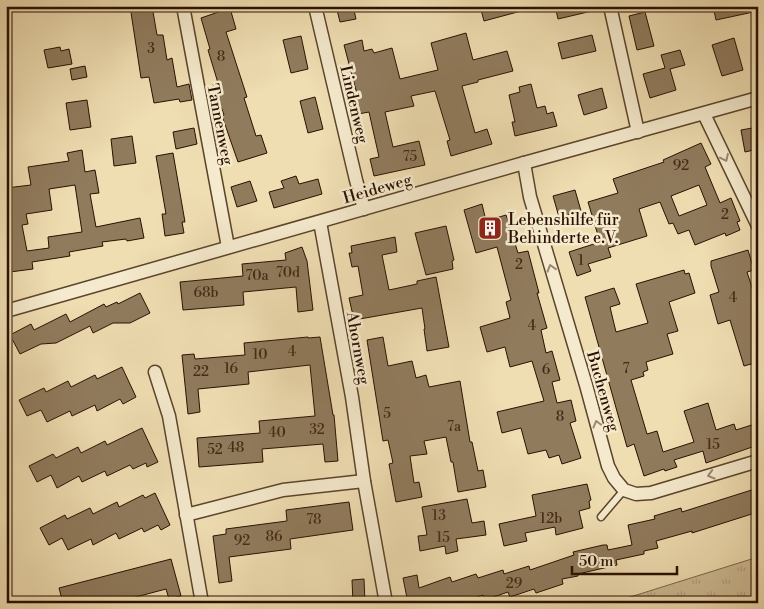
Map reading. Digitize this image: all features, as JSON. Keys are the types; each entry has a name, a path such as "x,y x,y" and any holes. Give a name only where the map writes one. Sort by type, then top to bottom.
{"street":[{"name":"Tannenweg","path":"183,6 228,247"},
{"name":"Lindenweg","path":"316,6 364,208"},
{"path":"610,6 638,132"},
{"name":"Heideweg","path":"6,311 364,208 758,98"},
{"path":"704,114 758,226"},
{"name":"Buchenweg","path":"524,163 530,197 608,466 614,478 624,490"},
{"name":"Ahornweg","path":"320,222 352,397 364,480 386,603"},
{"path":"155,372 169,416 202,603"},
{"path":"624,490 636,494 651,492 758,461"},
{"path":"186,515 283,490 364,480"}],"lane":[{"path":"601,517 624,490"}],"green space":[{"path":"758,557 758,603 611,603"}],"building":[{"path":"130,6 152,6 157,35 163,35 167,60 172,58 177,87 189,84 192,100 180,102 179,99 154,103 149,77 141,78"},
{"path":"336,6 353,6 356,19 340,22"},
{"path":"480,6 524,6 525,10 484,21"},
{"path":"555,6 591,6 592,11 558,19"},
{"path":"713,6 757,6 758,11 716,20"},
{"path":"230,8 236,29 226,32 247,97 244,98 256,136 261,135 267,153 238,162 213,84 218,83 201,18"},
{"path":"645,12 654,46 637,50 629,16"},
{"path":"466,33 473,60 507,51 513,71 462,86 475,133 487,129 492,144 451,156 447,141 450,140 435,91 411,96 414,106 385,112 393,147 419,141 425,165 374,176 370,159 379,157 369,112 358,114 354,94 357,94 344,45 362,40 364,51 372,49 374,53 392,48 400,79 438,70 431,43"},
{"path":"592,35 596,51 562,59 558,43"},
{"path":"301,36 308,69 291,73 283,40"},
{"path":"734,38 743,70 722,76 712,45"},
{"path":"60,47 61,51 69,49 72,64 48,68 44,50"},
{"path":"680,50 685,65 670,69 676,90 650,98 643,74 665,68 661,55"},
{"path":"85,66 87,77 72,80 70,69"},
{"path":"531,84 537,108 545,106 547,114 553,112 557,126 515,136 512,122 515,122 509,95 520,92 519,87"},
{"path":"602,88 607,108 584,115 578,95"},
{"path":"315,97 323,129 308,133 300,101"},
{"path":"87,100 91,127 70,130 66,103"},
{"path":"758,127 758,149 745,152 741,130"},
{"path":"194,128 197,144 176,149 173,132"},
{"path":"132,136 136,163 114,166 111,139"},
{"path":"701,143 711,164 705,167 720,203 731,198 740,221 737,222 740,230 726,236 725,233 695,245 689,230 678,234 673,223 669,224 660,202 639,209 647,236 608,248 611,257 588,264 591,271 577,276 569,252 600,242 588,202 618,193 613,179 664,162 663,160","holes":["699,185 707,205 679,216 671,196"]},
{"path":"82,150 85,172 95,170 99,193 90,194 96,227 140,218 144,238 102,242 103,246 69,252 70,256 32,262 33,269 10,272 6,244 6,188 31,185 28,167 69,161 67,153","holes":["75,185 82,232 48,237 49,248 27,251 22,225 28,224 26,214 52,210 49,189"]},
{"path":"173,153 185,222 182,222 184,233 165,236 162,214 166,214 156,156"},
{"path":"296,176 299,184 318,179 322,194 274,208 269,192 284,188 281,181"},
{"path":"250,181 257,201 237,207 231,187"},
{"path":"575,190 581,211 559,217 553,196"},
{"path":"482,204 486,221 506,215 518,253 528,251 547,328 541,330 546,353 552,351 560,380 552,382 557,403 571,400 576,421 570,423 581,458 562,464 559,455 549,458 546,450 528,454 521,428 502,433 497,412 544,401 532,361 510,367 505,347 487,352 480,327 510,318 506,302 511,300 497,247 476,253 464,210"},
{"path":"446,226 454,260 452,261 453,269 426,275 415,233"},
{"path":"395,237 397,252 382,255 389,290 417,284 417,281 436,277 449,347 427,351 422,308 354,320 349,298 363,295 358,266 352,267 349,253 352,253 351,246"},
{"path":"302,247 307,261 313,310 298,312 296,287 243,292 244,305 183,310 180,282 243,276 242,264 286,260 285,253"},
{"path":"748,250 754,270 747,272 758,306 758,362 744,366 730,320 718,324 710,295 719,292 711,261"},
{"path":"684,270 685,274 689,273 695,293 669,302 678,331 667,334 673,354 646,362 648,370 643,372 644,376 631,380 647,434 657,431 663,452 694,442 684,411 708,403 716,430 734,424 736,430 758,423 758,445 706,463 703,451 674,460 677,467 644,476 634,444 627,447 585,297 614,288 620,304 610,307 616,332 648,323 636,284"},
{"path":"140,293 150,313 130,323 113,323 93,333 90,326 56,343 41,344 20,354 10,335 31,324 34,330 66,314 70,322 104,304 106,307 117,302 118,304"},
{"path":"320,337 334,415 338,461 325,462 323,444 262,449 263,462 199,467 197,438 260,433 259,421 315,416 310,365 248,372 249,384 198,389 200,412 188,414 182,355 194,354 195,359 245,355 244,343"},
{"path":"383,337 388,366 412,361 416,378 426,375 429,387 460,381 470,442 472,442 478,471 483,470 486,487 458,492 453,462 451,462 446,437 424,441 427,454 410,456 414,483 419,482 422,497 396,502 389,464 393,463 388,440 383,441 367,340"},
{"path":"122,367 136,397 123,404 120,399 97,411 95,405 72,416 70,411 47,422 41,410 27,416 19,400 44,388 46,392 68,381 71,387 95,375 97,379"},
{"path":"142,428 158,462 147,467 146,463 133,469 130,465 107,476 105,471 82,482 79,476 57,488 51,475 37,482 29,466 53,454 56,458 78,447 81,453 105,441 107,445"},
{"path":"587,484 591,500 589,501 590,508 579,511 583,528 556,535 555,527 525,533 527,541 504,546 499,524 536,516 532,495"},
{"path":"758,488 758,512 692,533 692,531 656,541 658,548 644,551 644,554 616,560 617,565 562,579 563,584 536,593 534,589 510,597 508,592 485,600 483,595 460,603 458,603 457,599 447,603 408,603 403,578 417,575 419,588 450,577 452,582 476,574 478,578 503,570 504,574 529,566 530,570 574,555 573,552 603,545 607,545 608,550 632,545 628,525 655,519 654,516 681,508 682,512"},
{"path":"155,493 170,525 161,530 158,525 144,532 142,528 119,539 116,533 93,545 91,539 68,550 62,538 49,545 40,528 65,515 67,519 90,508 93,514 117,502 119,507 143,495 145,498"},
{"path":"467,499 472,523 484,521 486,535 456,539 458,551 446,554 445,546 420,551 418,536 427,535 422,507"},
{"path":"349,502 353,530 290,539 291,549 229,557 232,581 219,583 213,536 226,534 226,529 287,521 286,510"},
{"path":"171,559 181,596 169,599 166,589 113,603 63,603 59,588"},
{"path":"364,579 365,603 353,603 352,580"}],"place":[{"name":"Lebenshilfe für Behinderte e.V.","path":"490,228"}]}
